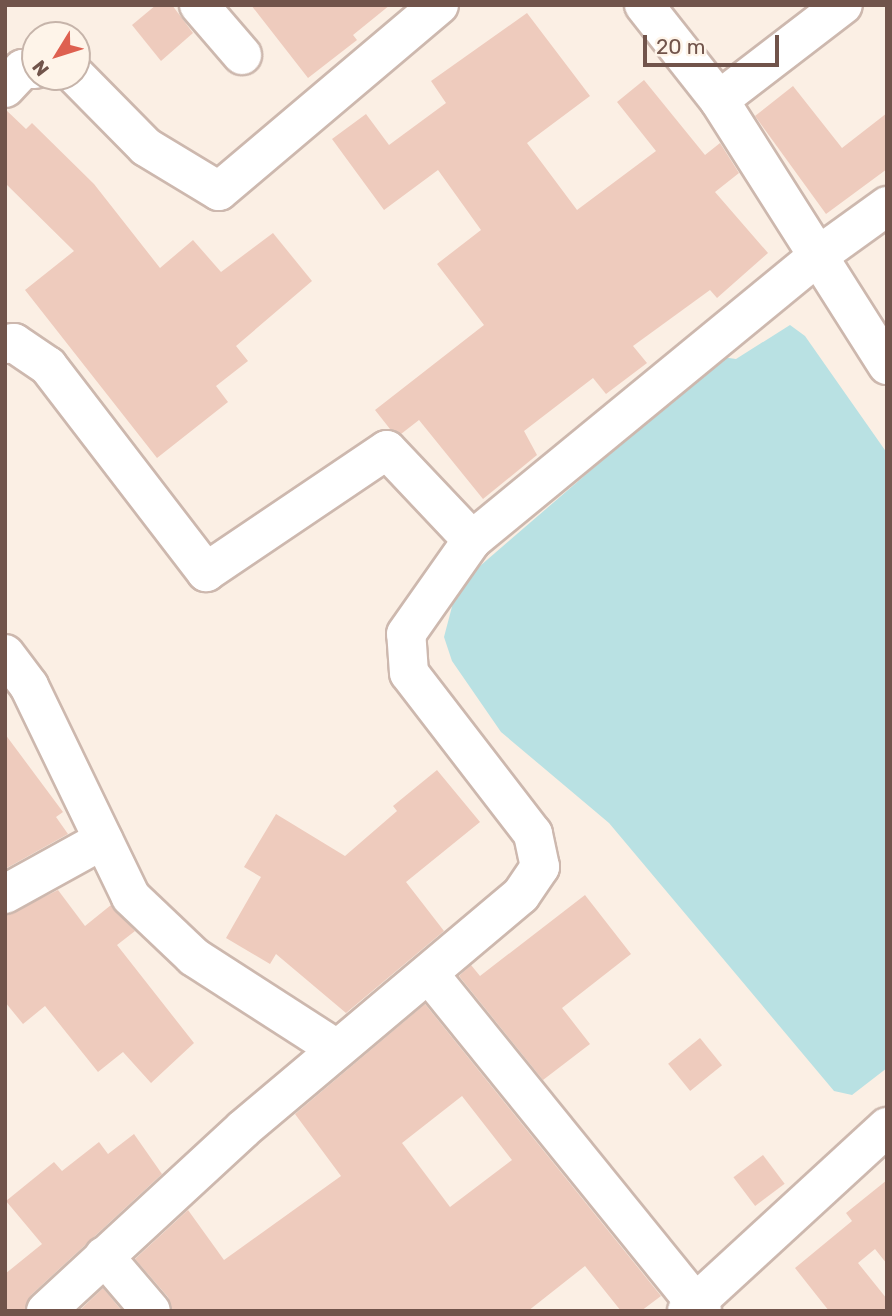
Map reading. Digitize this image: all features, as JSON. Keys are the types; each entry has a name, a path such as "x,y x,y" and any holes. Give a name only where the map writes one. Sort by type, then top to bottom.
{"street":[{"path":"199,5 242,55"},
{"path":"91,90 146,147 219,191 439,5"},
{"path":"644,5 719,100 815,258 887,365"},
{"path":"719,100 844,5"},
{"path":"5,88 21,71"},
{"path":"46,1311 337,1049 521,895 540,867 533,834 409,673 406,634 472,540 815,258 887,206"},
{"path":"5,344 14,343 48,366 206,572 387,450 472,540"},
{"path":"5,654 29,685 131,897 194,957 337,1049"},
{"path":"5,894 103,840"},
{"path":"429,974 695,1308 887,1127"},
{"path":"104,1256 151,1311"}],"water":[{"path":"790,325 805,336 887,453 887,1068 852,1095 834,1091 609,823 501,732 452,661 444,637 454,599 473,572 722,357 736,359"}],"building":[{"path":"156,5 172,5 193,33 161,61 132,25"},
{"path":"251,5 390,5 353,35 357,40 308,78"},
{"path":"527,13 590,96 527,143 577,210 656,151 617,102 644,80 705,155 720,143 739,173 715,192 768,253 717,298 710,290 633,346 647,363 606,394 593,378 524,431 537,455 483,499 419,420 401,434 390,429 375,410 484,325 437,264 481,230 438,170 384,210 332,139 366,114 389,145 446,103 431,81"},
{"path":"793,86 842,148 887,113 887,169 826,214 755,116"},
{"path":"5,109 26,129 32,123 94,184 160,268 193,240 221,272 273,233 312,281 236,346 248,361 216,386 228,402 157,458 25,290 74,251 5,183"},
{"path":"5,734 63,812 56,817 68,834 5,869"},
{"path":"437,770 480,822 406,882 444,931 346,1013 276,954 270,964 226,938 261,877 244,867 276,814 345,856 397,811 393,806"},
{"path":"58,890 85,926 111,905 135,931 117,945 194,1043 151,1083 123,1052 98,1072 45,1006 23,1024 5,1002 5,916"},
{"path":"585,895 631,954 562,1008 590,1044 543,1080 459,976 471,965 480,976"},
{"path":"425,1004 661,1296 641,1311 621,1311 585,1266 528,1311 172,1311 168,1297 135,1259 188,1210 224,1260 341,1176 295,1114","holes":["462,1096 512,1160 450,1207 402,1143"]},
{"path":"700,1038 722,1065 690,1091 668,1064"},
{"path":"134,1134 162,1174 31,1295 25,1311 5,1311 5,1274 42,1244 6,1201 54,1162 62,1171 99,1142 108,1154"},
{"path":"763,1155 785,1184 755,1206 733,1177"},
{"path":"887,1180 887,1264 875,1249 858,1263 887,1299 887,1311 829,1311 795,1268 852,1221 846,1213"},
{"path":"103,1288 122,1311 79,1311"}]}
